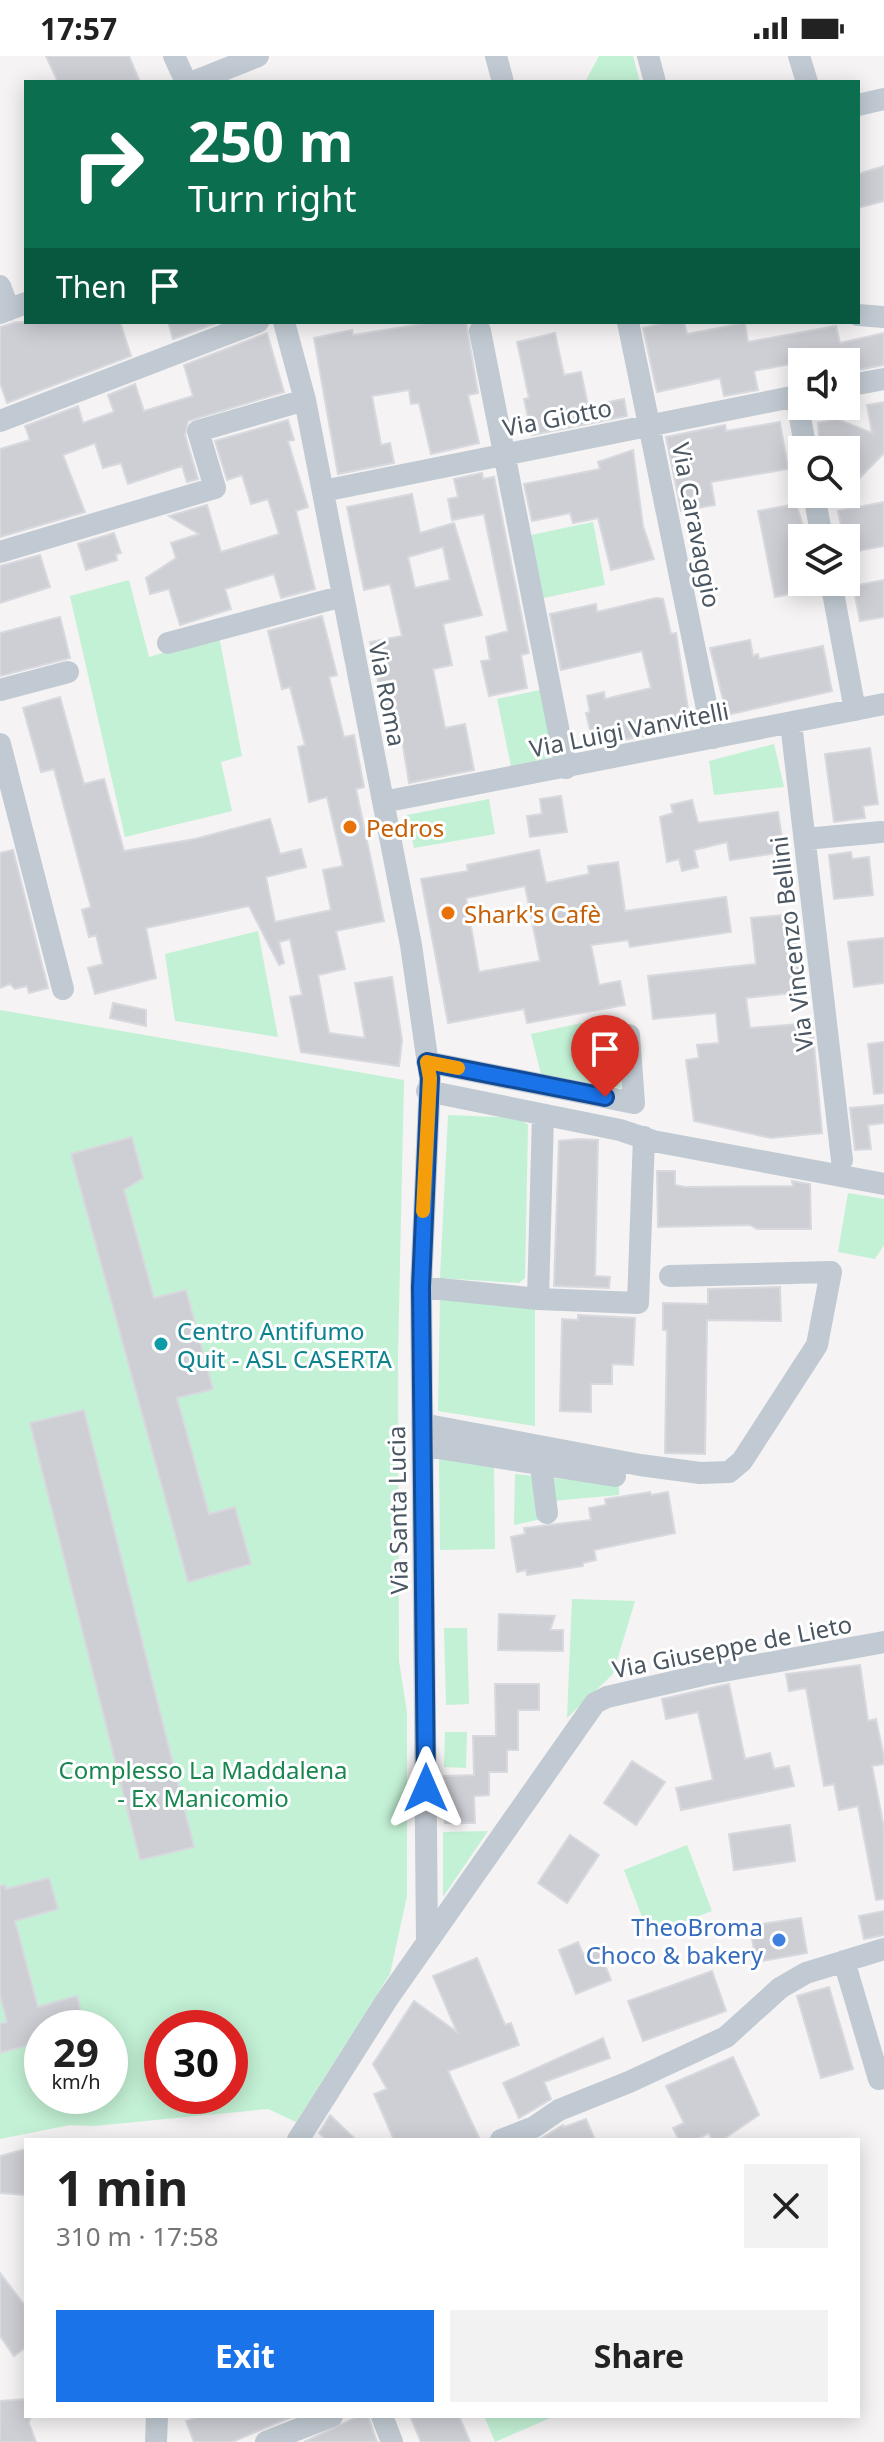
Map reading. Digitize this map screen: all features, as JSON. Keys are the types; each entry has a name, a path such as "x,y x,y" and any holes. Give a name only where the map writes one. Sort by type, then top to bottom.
{"street":[{"path":"174,56 185,80"},
{"path":"198,80 258,56"},
{"path":"496,56 502,80"},
{"path":"648,56 654,80"},
{"path":"799,56 806,80"},
{"path":"860,105 884,99"},
{"path":"0,286 12,309"},
{"path":"860,315 884,317"},
{"path":"0,421 253,324"},
{"name":"Via Roma","path":"285,324 305,400 411,945 428,1077"},
{"name":"Via Caravaggio","path":"628,324 713,738"},
{"path":"480,331 566,768"},
{"path":"860,383 884,379"},
{"name":"Via Giotto","path":"323,491 788,398"},
{"path":"0,552 215,488 198,431 305,400"},
{"path":"168,643 343,596"},
{"path":"834,596 855,710"},
{"path":"0,690 68,672"},
{"name":"Via Luigi Vanvitelli","path":"383,802 884,704"},
{"name":"Via Vincenzo Bellini","path":"791,723 842,1160"},
{"path":"0,744 63,989"},
{"path":"805,839 881,832"},
{"path":"428,1077 634,1103 629,1035"},
{"path":"428,1077 543,1115 884,1184"},
{"name":"Via Santa Lucia","path":"427,1942 421,1287 428,1077"},
{"path":"538,1299 543,1115"},
{"path":"421,1287 538,1299 638,1303 644,1137"},
{"path":"422,1424 640,1465 700,1473 729,1472 742,1461 817,1345 831,1272 670,1276"},
{"path":"432,1447 615,1476"},
{"path":"541,1466 547,1513"},
{"name":"Via Giuseppe de Lieto","path":"299,2138 427,1942 595,1703 607,1697 707,1674 884,1642"},
{"path":"506,2138 534,2127 559,2110 726,2037 780,1988 806,1973 884,1949"},
{"path":"844,1961 879,2079 884,2078"},
{"path":"156,2442 157,2418"},
{"path":"266,2442 327,2418"},
{"path":"383,2418 392,2442"}],"green space":[{"path":"599,56 633,56 639,80 586,80"},
{"path":"593,522 605,585 539,599 531,535"},
{"path":"129,580 149,657 219,636 242,756 221,762 232,811 125,837 70,596"},
{"path":"540,690 554,757 511,766 497,699"},
{"path":"774,744 784,787 714,795 709,761"},
{"path":"489,799 495,834 414,848 407,815"},
{"path":"258,931 278,1037 175,1021 165,954"},
{"name":"Complesso La Maddalena - Ex Manicomio","path":"0,1010 404,1080 398,1356 399,1661 407,1713 407,1896 390,1974 296,2122 268,2109 248,2111 248,2010 144,2010 144,2114 217,2114 94,2126 70,2125 0,2139"},
{"path":"614,1016 621,1088 541,1074 531,1034"},
{"path":"448,1115 519,1118 528,1125 525,1278 519,1283 440,1278"},
{"path":"848,1193 884,1199 884,1245 875,1259 838,1252"},
{"path":"440,1297 535,1307 535,1426 438,1411"},
{"path":"439,1456 494,1467 495,1549 440,1550"},
{"path":"515,1474 619,1485 619,1495 541,1502 542,1519 514,1525"},
{"path":"572,1599 635,1601 613,1674 567,1718"},
{"path":"444,1628 467,1628 469,1704 446,1705"},
{"path":"445,1732 467,1732 466,1768 444,1767"},
{"path":"488,1831 443,1897 443,1832"},
{"path":"687,1845 712,1911 649,1935 624,1870"},
{"path":"485,2418 550,2418 495,2442"}],"building":[{"path":"46,56 129,56 139,80 57,80"},
{"path":"884,166 884,201 860,207 860,173"},
{"path":"16,322 121,324 131,356 7,403 0,383 0,327"},
{"path":"169,324 214,324 173,339"},
{"path":"422,324 466,324 478,393 468,395 479,443 431,454 419,403 411,404 409,390 372,396 381,445 390,443 394,463 338,474 314,338 352,330 353,335"},
{"path":"684,324 687,334 745,324 748,342 836,326 840,343 884,333 884,365 860,369 860,348 788,348 788,364 754,371 758,390 724,396 720,378 657,392 643,328"},
{"path":"267,333 284,392 188,421 185,435 198,479 187,482 182,466 128,484 121,463 103,468 95,443 63,455 85,512 0,537 0,449 30,440 25,426 78,406 83,423 114,412 108,395 135,384 144,411 193,396 184,365"},
{"path":"555,333 564,375 581,372 588,406 624,399 627,416 532,435 524,399 529,398 517,342"},
{"path":"884,402 884,453 860,478 860,436 819,436 818,423 840,420 872,433 867,405"},
{"path":"288,420 294,440 288,441 308,507 296,511 315,589 281,598 274,574 225,589 231,609 180,625 169,589 150,594 146,578 176,558 171,543 199,534 169,516 207,505 221,552 279,534 268,499 251,504 242,475 227,480 215,441"},
{"path":"780,422 788,469 711,482 715,505 681,511 666,437 725,425 726,431"},
{"path":"633,450 643,526 654,559 611,570 598,518 573,523 570,513 532,521 524,484 600,469 598,462"},
{"path":"482,473 483,479 494,477 529,653 521,655 527,688 489,696 481,661 490,660 486,637 508,631 484,514 452,520 448,499 458,497 454,479"},
{"path":"412,494 420,533 454,523 482,615 443,624 452,665 433,669 445,728 465,724 474,770 409,783 400,727 388,729 370,642 402,636 390,584 364,590 347,507","holes":["443,547 450,580 415,588 408,557"]},
{"path":"884,502 884,546 860,551 860,524 841,524 838,511"},
{"path":"788,505 788,508 797,508 802,524 788,524 788,594 775,597 758,511"},
{"path":"114,533 121,553 116,554 117,560 86,570 78,544"},
{"path":"40,555 50,587 0,603 0,566"},
{"path":"884,580 884,617 860,621 855,596 860,596 860,585"},
{"path":"663,599 671,634 676,633 691,728 605,743 604,739 593,742 586,713 590,712 587,696 604,692 605,699 651,688 642,651 561,670 550,614 596,604 597,612"},
{"path":"322,616 337,675 329,677 344,737 354,735 364,787 356,789 384,921 336,931 345,969 318,975 329,1033 365,1038 355,983 392,977 402,1040 399,1066 301,1052 290,997 302,995 290,939 279,942 284,963 279,965 249,906 146,928 156,978 95,994 88,968 103,964 96,935 89,937 82,910 91,907 54,769 41,772 23,708 60,697 84,784 104,779 124,851 195,839 270,819 280,854 301,849 306,867 266,877 275,922 331,910 323,870 343,866 327,797 309,802 298,747 305,745 290,687 282,689 268,631"},
{"path":"60,617 70,658 0,676 0,633"},
{"path":"750,640 753,656 758,654 759,659 823,646 832,691 727,715 710,648"},
{"path":"870,748 878,804 863,806 865,818 834,822 825,754"},
{"path":"561,796 567,832 530,837 527,816 542,814 540,799"},
{"path":"692,800 698,823 778,812 784,852 730,860 727,842 694,850 698,867 682,871 679,859 667,862 660,817 673,813 671,805"},
{"path":"13,850 48,988 29,993 27,986 15,989 10,984 0,988 0,853"},
{"path":"539,850 546,883 589,874 588,866 618,862 625,911 726,897 731,932 630,947 628,940 591,945 599,985 620,981 625,1005 527,1023 524,1009 448,1023 421,879 468,871 467,865","holes":["525,886 540,961 479,972 466,898"]},
{"path":"851,852 852,859 869,857 873,895 834,899 829,855"},
{"path":"793,914 801,992 746,998 750,1028 812,1023 822,1133 771,1138 694,1121 686,1060 699,1058 697,1045 719,1043 716,1013 653,1019 648,976 756,964 751,918"},
{"path":"884,938 884,983 854,987 848,942"},
{"path":"113,1003 146,1010 146,1026 110,1018"},
{"path":"884,1042 884,1093 874,1094 868,1044"},
{"path":"884,1105 884,1123 868,1125 871,1149 855,1150 850,1108"},
{"name":"Centro Antifumo Quit - ASL CASERTA","path":"132,1137 143,1178 124,1190 154,1298 186,1290 213,1389 177,1398 209,1514 235,1507 251,1564 188,1582 71,1154"},
{"path":"598,1140 595,1276 610,1277 609,1288 554,1286 559,1141"},
{"path":"657,1171 675,1171 675,1185 685,1187 793,1186 792,1181 810,1184 811,1229 757,1229 750,1225 658,1227"},
{"path":"780,1287 781,1321 707,1320 705,1454 665,1453 667,1330 663,1330 663,1303 708,1304 708,1289"},
{"path":"578,1315 635,1318 633,1365 612,1364 612,1384 591,1384 591,1412 560,1411 562,1319 578,1320"},
{"path":"84,1410 194,1847 140,1860 30,1423"},
{"path":"650,1492 651,1495 668,1492 675,1533 594,1550 596,1560 583,1563 583,1566 527,1575 526,1570 517,1572 511,1537 525,1534 524,1528 591,1520 589,1508 606,1505 605,1499"},
{"path":"499,1614 555,1616 550,1630 563,1630 563,1651 498,1650"},
{"path":"860,1665 868,1721 876,1719 884,1757 884,1764 872,1766 884,1828 884,1899 876,1900 858,1806 839,1810 834,1784 824,1786 806,1688 789,1691 786,1674"},
{"path":"495,1684 539,1684 539,1710 518,1710 518,1750 507,1750 507,1772 489,1772 489,1795 474,1796 475,1823 445,1823 444,1776 474,1775 473,1736 496,1736"},
{"path":"729,1684 745,1759 770,1753 774,1769 789,1766 794,1786 681,1810 676,1788 713,1780 698,1712 666,1719 662,1699"},
{"path":"632,1761 665,1782 636,1825 604,1803"},
{"path":"790,1825 795,1861 734,1870 729,1834"},
{"path":"570,1835 599,1855 567,1903 538,1883"},
{"path":"49,1878 58,1909 15,1921 38,2007 77,1996 80,2010 24,2010 24,2046 0,2053 0,2024 7,2022 0,1996 0,1886 5,1885 6,1889"},
{"path":"884,1911 884,1935 864,1939 859,1916"},
{"name":"TheoBroma Choco & bakery","path":"801,1918 807,1953 756,1962 750,1926"},
{"path":"578,1942 583,1954 598,1948 611,1980 576,1994 559,1950"},
{"path":"477,1958 505,2025 511,2023 519,2045 448,2071 479,2138 393,2138 374,2094 387,2089 373,2064 414,2001 457,2032 433,1976"},
{"path":"712,1971 726,2011 643,2041 628,2001"},
{"path":"829,1987 853,2069 821,2078 797,1996"},
{"path":"603,2038 610,2058 544,2082 551,2099 519,2118 503,2083"},
{"path":"733,2057 759,2115 725,2138 711,2138 709,2133 699,2138 678,2138 673,2128 684,2123 666,2086"},
{"path":"330,2115 354,2138 324,2138 319,2133"},
{"path":"586,2119 594,2138 542,2138"},
{"path":"24,2150 24,2195 0,2193 0,2156"},
{"path":"0,2273 24,2304 24,2348 14,2356 0,2336"},
{"path":"24,2399 24,2418 30,2418 29,2423 36,2442 0,2442 0,2401"},
{"path":"194,2418 289,2418 232,2442 194,2442 186,2421"},
{"path":"355,2418 369,2418 377,2442 304,2442"},
{"path":"411,2418 460,2418 470,2442 421,2442"}],"slow traffic":[{"path":"423,1211 430,1078 427,1062 458,1068"}],"place":[{"name":"Pedros","path":"350,827"},
{"name":"Shark's Cafè","path":"448,913"},
{"name":"Centro Antifumo Quit - ASL CASERTA","path":"161,1344"},
{"name":"TheoBroma Choco & bakery","path":"779,1940"}],"route":[{"path":"426,1788 421,1287 427,1091 430,1078 427,1062 605,1097"}]}
